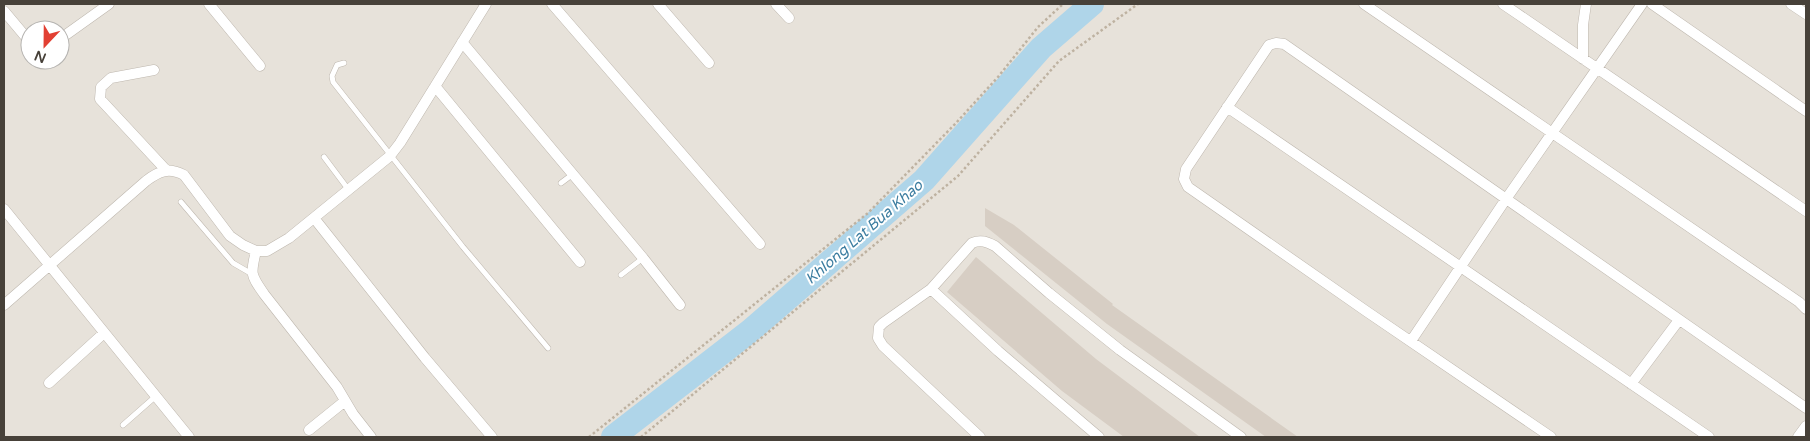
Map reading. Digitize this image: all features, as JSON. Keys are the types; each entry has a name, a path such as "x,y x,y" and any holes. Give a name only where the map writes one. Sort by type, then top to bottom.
{"street":[{"path":"209,4 260,66"},
{"path":"4,305 155,174 166,170 184,175 230,236 256,252 267,251 289,238 390,156 436,86 486,4"},
{"path":"552,4 760,244"},
{"path":"658,4 709,63"},
{"path":"776,4 789,18"},
{"path":"1364,4 1799,302 1806,309"},
{"path":"1503,4 1806,211"},
{"path":"1583,59 1583,25 1586,4"},
{"path":"1410,341 1596,68 1642,4"},
{"path":"1652,4 1806,111"},
{"path":"1791,4 1806,14"},
{"path":"70,32 106,5"},
{"path":"4,11 20,30"},
{"path":"462,42 643,258 680,305"},
{"path":"1551,437 1188,187 1184,179 1186,169 1269,45 1276,43 1284,44 1806,408"},
{"path":"154,70 112,78 101,87 100,98 166,170"},
{"path":"436,86 580,262"},
{"path":"1228,108 1710,437"},
{"path":"4,209 188,437"},
{"path":"314,218 425,358 492,437"},
{"path":"980,437 883,346 878,338 879,327 883,323 931,289 972,243 978,240 996,246 1049,293 1120,350 1241,437"},
{"path":"256,252 252,274 264,294 337,387 371,437"},
{"path":"931,289 998,351 1099,437"},
{"path":"1632,384 1679,320"},
{"path":"48,384 104,333"},
{"path":"310,430 345,401"},
{"path":"1798,437 1806,426"}],"lane":[{"path":"344,62 337,66 332,76 333,82 463,247 548,348"},
{"path":"324,157 348,190"},
{"path":"561,183 573,174"},
{"path":"181,202 233,263 252,274"},
{"path":"621,275 643,258"},
{"path":"123,425 156,396"}],"path":[{"path":"589,437 868,214 980,97 1038,27 1063,4"},
{"path":"641,437 958,176 1059,61 1138,4"}],"shaded area":[{"path":"4,4 1806,4 1806,437 4,437"}],"building":[{"path":"985,208 1014,225 1112,305 1298,437 1266,437 1107,324 985,226"},
{"path":"976,257 1096,359 1200,437 1124,437 1062,391 947,292"}],"waterway":[{"name":"Khlong Lat Bua Khao","path":"613,437 750,331 924,180 1041,48 1092,4"}]}
